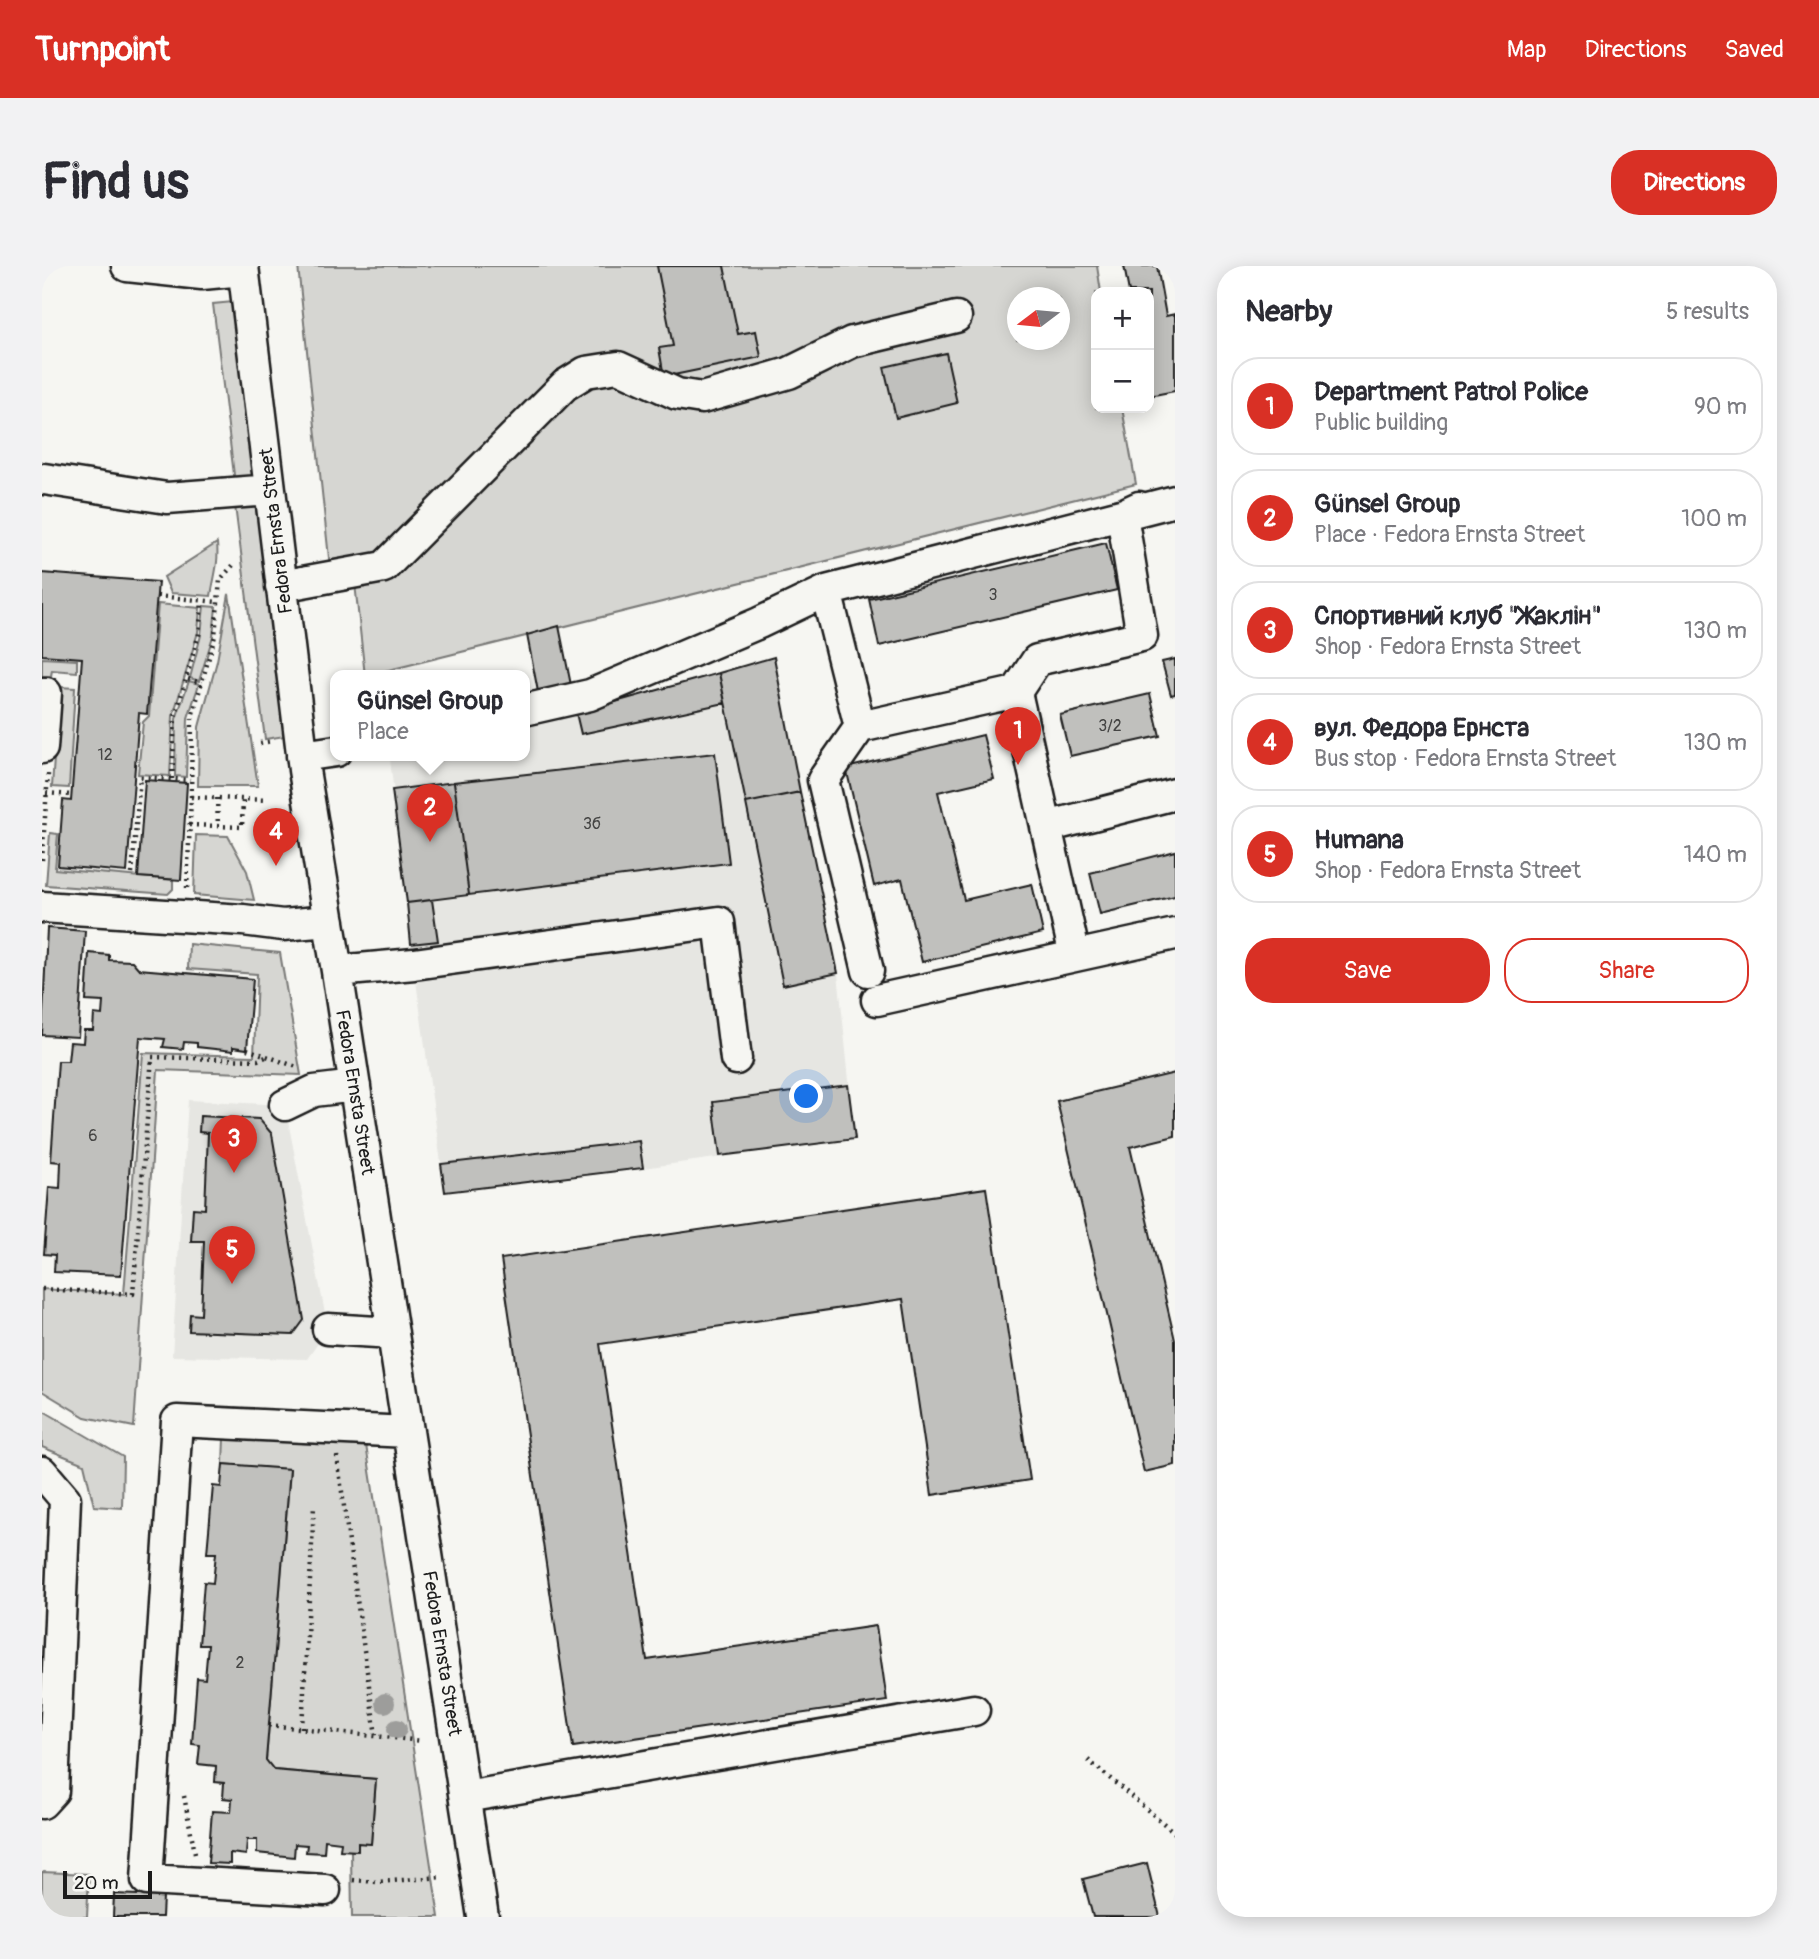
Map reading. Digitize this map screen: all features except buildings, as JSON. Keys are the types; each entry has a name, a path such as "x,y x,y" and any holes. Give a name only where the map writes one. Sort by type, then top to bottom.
{"street":[{"path":"127,266 202,274 243,268"},
{"name":"Fedora Ernsta Street","path":"243,268 302,756 483,1917"},
{"path":"281,586 384,567 565,385 586,372 618,367 677,394 702,398 789,373 852,342 956,317"},
{"path":"44,479 167,498 270,490"},
{"path":"1122,515 1175,490"},
{"path":"530,709 590,695 759,623 826,591 1175,502"},
{"path":"868,971 823,780 860,727 1016,692 1037,660 1142,636 1122,515"},
{"path":"826,591 860,727"},
{"path":"1016,692 1075,956"},
{"path":"42,693 46,693 42,748"},
{"path":"302,756 330,752"},
{"path":"1046,827 1175,794"},
{"path":"42,907 283,925 329,921"},
{"path":"337,971 414,964 719,922 736,1059"},
{"path":"877,1000 1175,934"},
{"path":"285,1105 314,1091 355,1086"},
{"path":"328,1329 393,1333"},
{"path":"337,1885 147,1880 177,1422 408,1432"},
{"path":"42,1472 65,1499 54,1791 42,1803"},
{"path":"465,1797 974,1710"}],"path":[{"path":"187,890 192,717 215,636 220,580 236,562"},
{"path":"157,596 218,602"},
{"path":"172,779 175,718 200,634 202,601"},
{"path":"188,679 202,683"},
{"path":"132,874 140,777 190,780"},
{"path":"47,793 71,795"},
{"path":"191,797 267,800"},
{"path":"217,798 218,826"},
{"path":"190,825 243,827 243,799"},
{"path":"247,1049 300,1068"},
{"path":"42,1289 133,1294 152,1057 258,1060 269,1056"},
{"path":"335,1443 376,1736"},
{"path":"302,1728 314,1506"},
{"path":"269,1725 422,1741"},
{"path":"1088,1760 1175,1833"},
{"path":"182,1785 195,1854"},
{"path":"337,1885 443,1877"}],"shaded area":[{"path":"298,266 1097,266 1100,287 1091,287 1091,413 1123,413 1136,484 389,670 364,670 354,574 331,577"},
{"path":"233,302 253,481 235,483 213,304"},
{"path":"255,497 285,736 265,739 234,498"},
{"path":"217,543 217,564 211,596 171,593 164,577"},
{"path":"229,594 258,786 198,786 199,727 217,661"},
{"path":"158,604 200,608 198,632 173,716 170,776 138,774 143,722 149,716"},
{"path":"204,606 216,607 213,636 199,681 190,678 201,635"},
{"path":"774,657 838,973 855,1139 445,1192 411,944 390,761 530,761 530,724"},
{"path":"42,658 77,660 77,672 52,670 51,676 42,676"},
{"path":"189,681 199,684 188,718 186,777 175,776 176,719"},
{"path":"59,687 75,688 69,788 52,787"},
{"path":"50,833 58,834 55,869 173,880 173,889 168,894 46,885"},
{"path":"196,835 228,836 247,871 254,900 194,895"},
{"path":"189,944 280,953 301,1075 158,1070 134,1427 85,1417 42,1391 42,1289 124,1294 143,1053 254,1056 257,974 188,969"},
{"path":"188,1100 285,1105 328,1329 307,1359 172,1356"},
{"path":"42,1410 123,1457 122,1508 94,1506 84,1464 42,1447"},
{"path":"224,1438 366,1445 439,1917 352,1917 351,1851 358,1851 358,1843 371,1844 376,1779 274,1770 266,1760 290,1470 223,1464"},
{"path":"42,1872 89,1874 87,1917 42,1917"}],"place":[{"name":"Department Patrol Police","path":"1018,765"},
{"name":"Günsel Group","path":"430,842"},
{"name":"вул. Федора Ернста","path":"276,866"},
{"name":"Спортивний клуб \"Жаклін\"","path":"234,1173"},
{"name":"Humana","path":"232,1284"}]}
